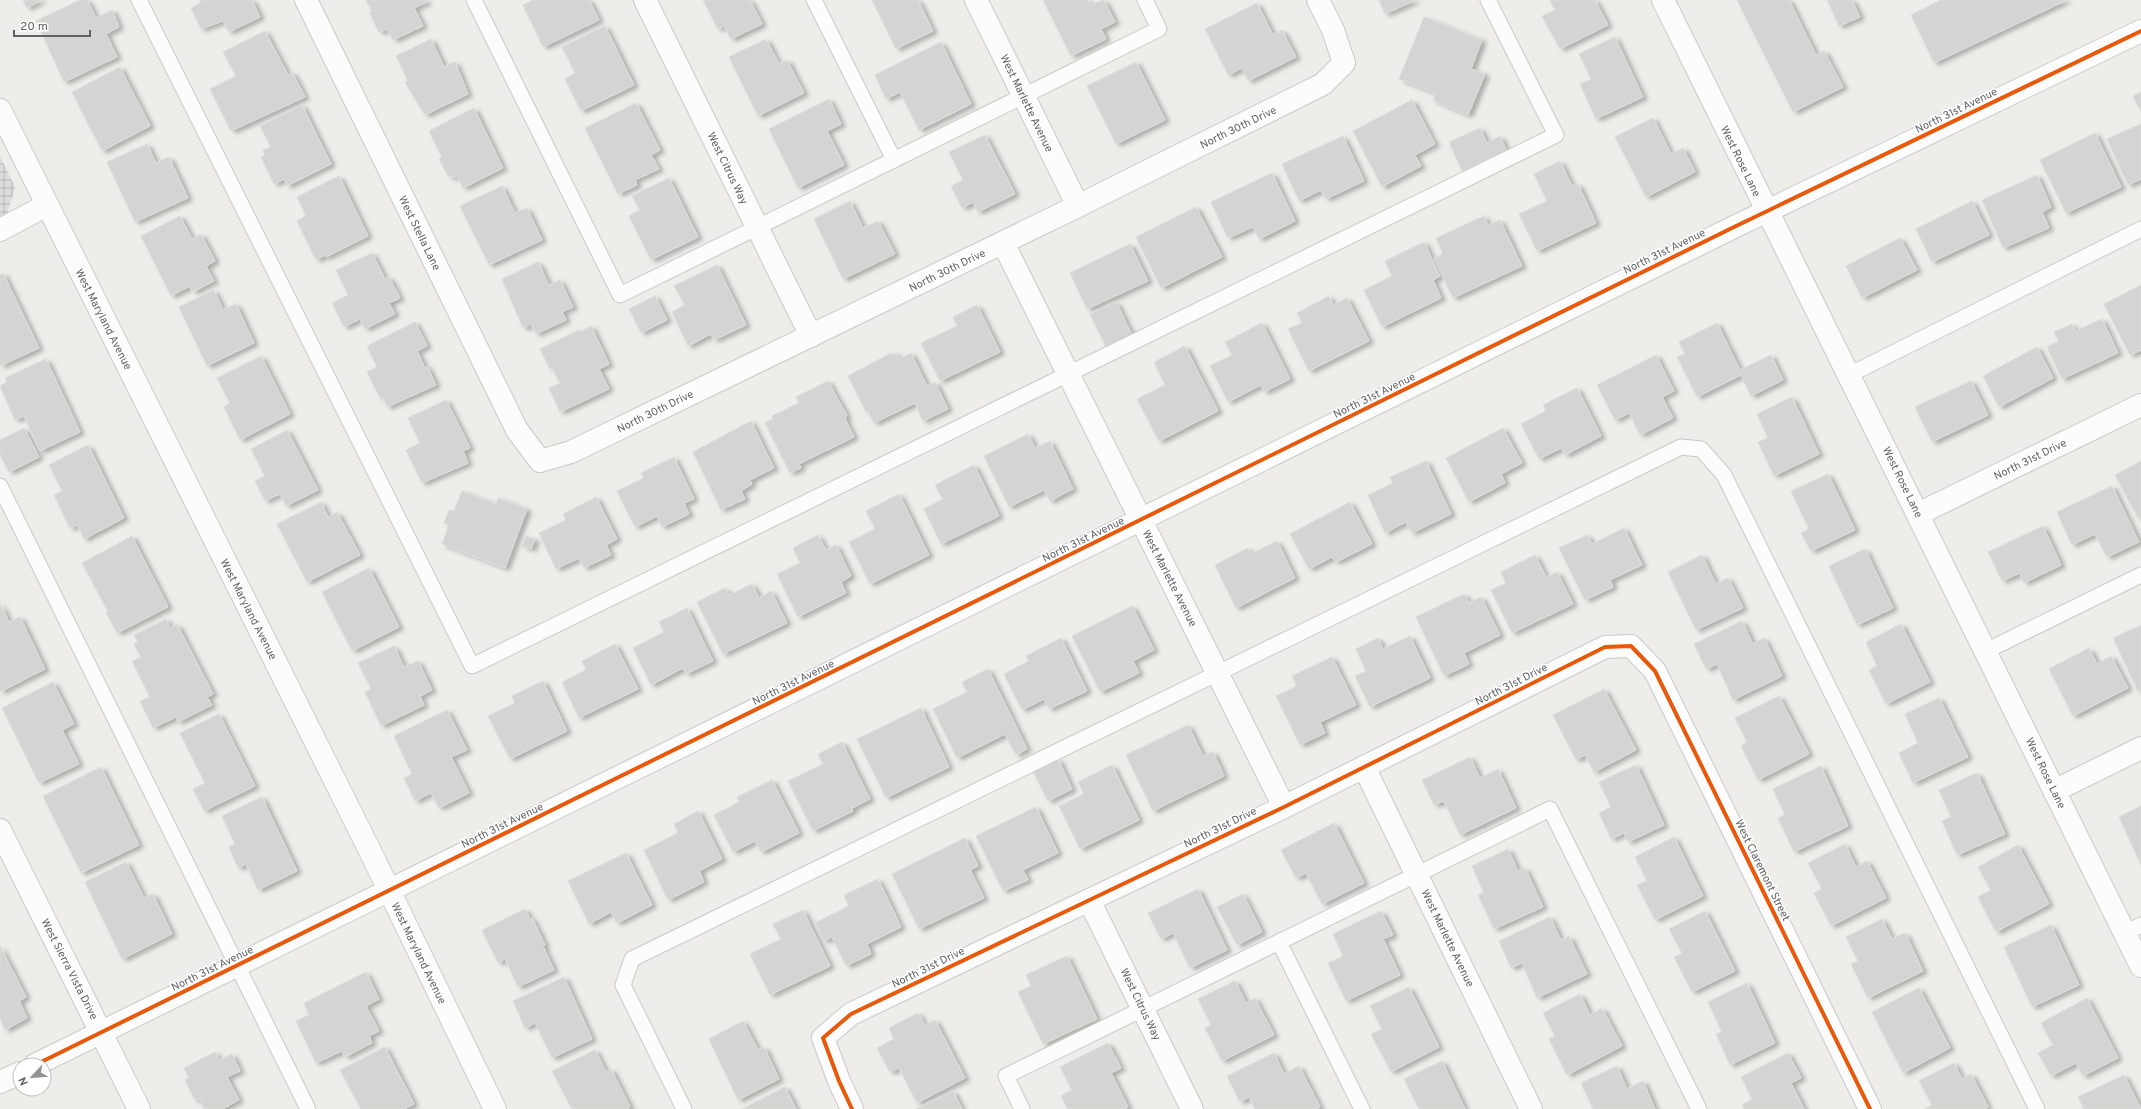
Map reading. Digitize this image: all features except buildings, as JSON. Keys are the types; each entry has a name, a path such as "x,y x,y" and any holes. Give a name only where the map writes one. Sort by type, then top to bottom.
{"street":[{"name":"West Stella Lane","path":"306,0 517,430 540,461"},
{"name":"West Citrus Way","path":"645,0 811,336"},
{"name":"West Marlette Avenue","path":"976,0 1078,206"},
{"name":"North 30th Drive","path":"540,461 571,452 1003,243 1323,84 1344,63 1333,30 1318,0"},
{"name":"West Rose Lane","path":"1663,0 1766,211 1849,375 2054,790 2133,929 2141,966"},
{"name":"North 31st Avenue","path":"51,1057 1766,211 2141,31"},
{"name":"West Maryland Avenue","path":"0,110 366,842 388,891 495,1109"},
{"path":"0,230 47,205"},
{"name":"West Marlette Avenue","path":"1003,243 1284,807"},
{"name":"North 31st Drive","path":"1918,514 2141,405"},
{"name":"North 31st Drive","path":"852,1109 839,1081 823,1038 851,1014 1284,807 1605,647 1631,646"},
{"name":"West Claremont Street","path":"1631,646 1655,671 1870,1109"},
{"path":"2054,790 2141,748"},
{"name":"West Marlette Avenue","path":"1364,767 1531,1109"},
{"name":"West Sierra Vista Drive","path":"0,830 102,1032 139,1109"},
{"name":"West Citrus Way","path":"1089,900 1192,1109"},
{"path":"0,1082 12,1077"}],"lane":[{"path":"139,0 472,666 1556,135 1488,0"},
{"path":"474,0 620,295 1159,29 1145,0"},
{"path":"814,0 894,160"},
{"path":"1849,375 2141,229"},
{"path":"684,1109 623,985 632,959 1681,447 1701,449 1724,475 2037,1109"},
{"path":"0,486 308,1109"},
{"path":"1986,651 2141,574"},
{"path":"1022,1109 1006,1076 1550,809 1699,1109"},
{"path":"1279,942 1362,1109"}],"shaded area":[{"path":"0,156 15,187 3,228 0,230"}],"cycle path":[{"path":"51,1057 1734,227 2141,31"},
{"path":"852,1109 839,1081 823,1038 851,1014 1284,807 1605,647 1631,646 1655,671 1870,1109"}]}
